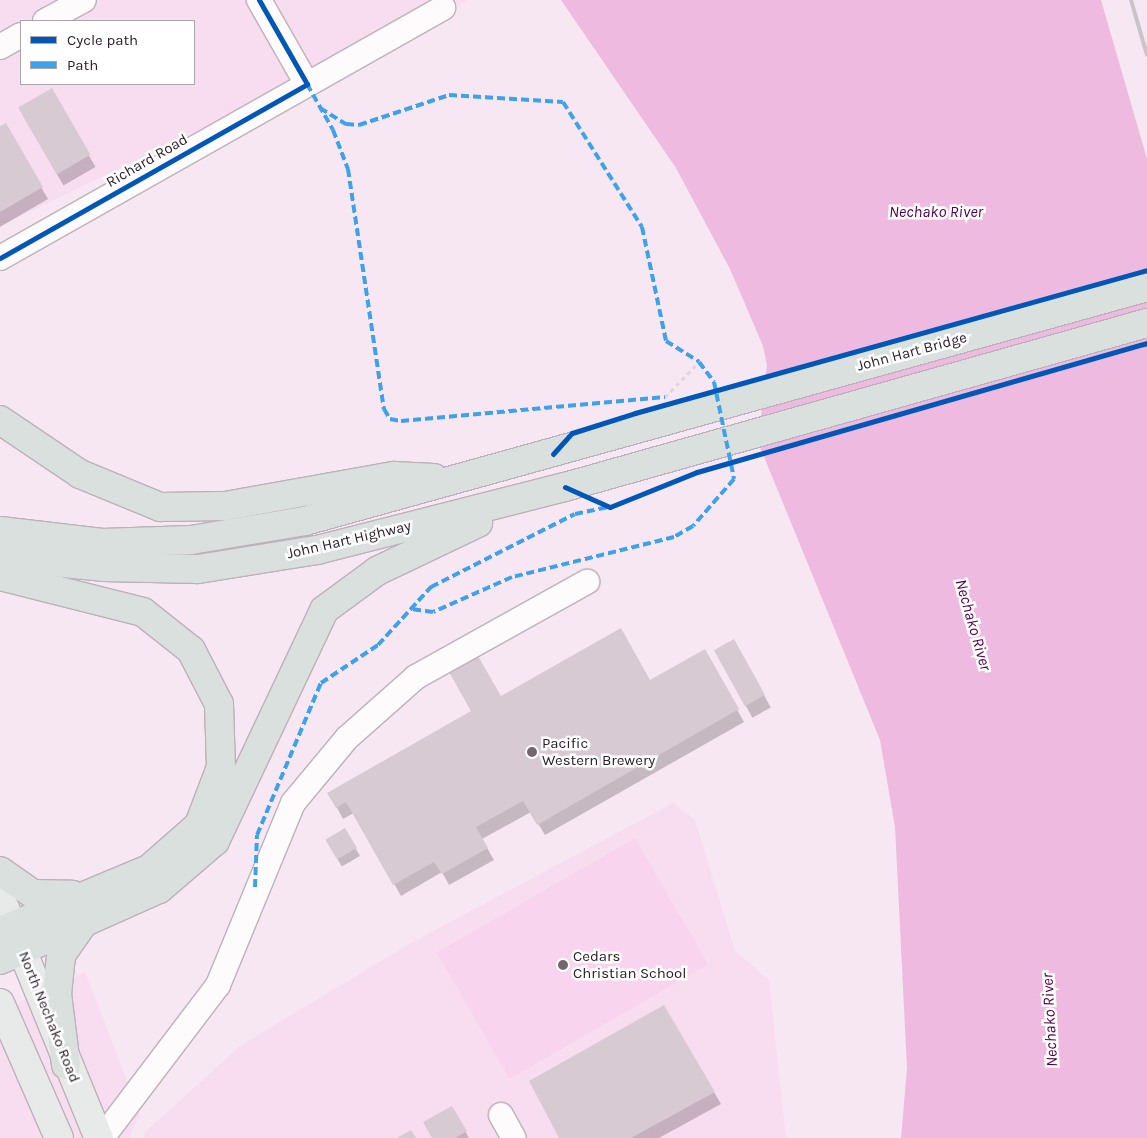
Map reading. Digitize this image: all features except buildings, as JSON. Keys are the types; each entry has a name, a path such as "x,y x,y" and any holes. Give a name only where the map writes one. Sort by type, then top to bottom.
{"highway":[{"name":"John Hart Bridge","path":"669,405 1147,287"},
{"name":"John Hart Highway","path":"0,557 103,567 198,568 317,550 565,487 1147,323"},
{"name":"John Hart Highway","path":"0,531 102,543 191,540 305,521 458,479 669,405"},
{"path":"0,420 80,474 160,507 225,506 394,476 458,479"},
{"path":"6,928 159,889 215,841 324,610 377,571 413,551 565,487"},
{"path":"0,576 143,612 191,650 219,704 221,767 199,825 148,869 83,908 11,955"},
{"path":"0,871 33,894 83,908"},
{"path":"66,1065 57,994 61,955 83,908"}],"main road":[{"name":"North Nechako Road","path":"0,896 11,955 100,1138"},
{"path":"0,1004 59,1138"}],"street":[{"path":"47,20 84,0"},
{"path":"258,0 307,84"},
{"name":"Richard Road","path":"0,258 443,8"},
{"path":"0,46 20,36"},
{"path":"100,1138 218,985 293,803 347,738 416,677 587,582"},
{"path":"501,1115 514,1138"}],"path":[{"path":"669,405 699,362"}],"shaded area":[{"path":"0,0 469,0 0,226"},
{"name":"Cedars Christian School","path":"673,803 695,820 735,951 769,980 786,1138 145,1138 144,1133 240,1046 409,944"},
{"path":"635,838 708,964 510,1079 437,953"},
{"path":"85,972 140,1114 129,1138 0,1138 0,1011"}],"water":[{"name":"Nechako River","path":"561,0 1101,0 1147,159 1147,1138 901,1138 907,1068 895,827 880,740 758,442 767,365 763,346 730,269 676,168"}],"railway":[{"path":"1131,0 1147,55"}],"marked path":[{"path":"307,84 333,130 348,169 384,409 390,419 401,421 665,397"},
{"path":"320,108 346,124 359,125 449,95 563,102 642,227 666,341 699,362 714,382 734,479 693,526 674,537 512,577 433,612 411,609"},
{"path":"255,887 257,835 321,683 378,645 431,587 575,514 608,507"}],"cycle path":[{"path":"0,258 307,84 259,0"},
{"path":"553,454 572,433 635,413 1147,270"},
{"path":"565,487 610,507 697,472 1147,343"}],"place":[{"name":"Pacific Western Brewery","path":"532,752"},
{"name":"Cedars Christian School","path":"563,965"}]}
